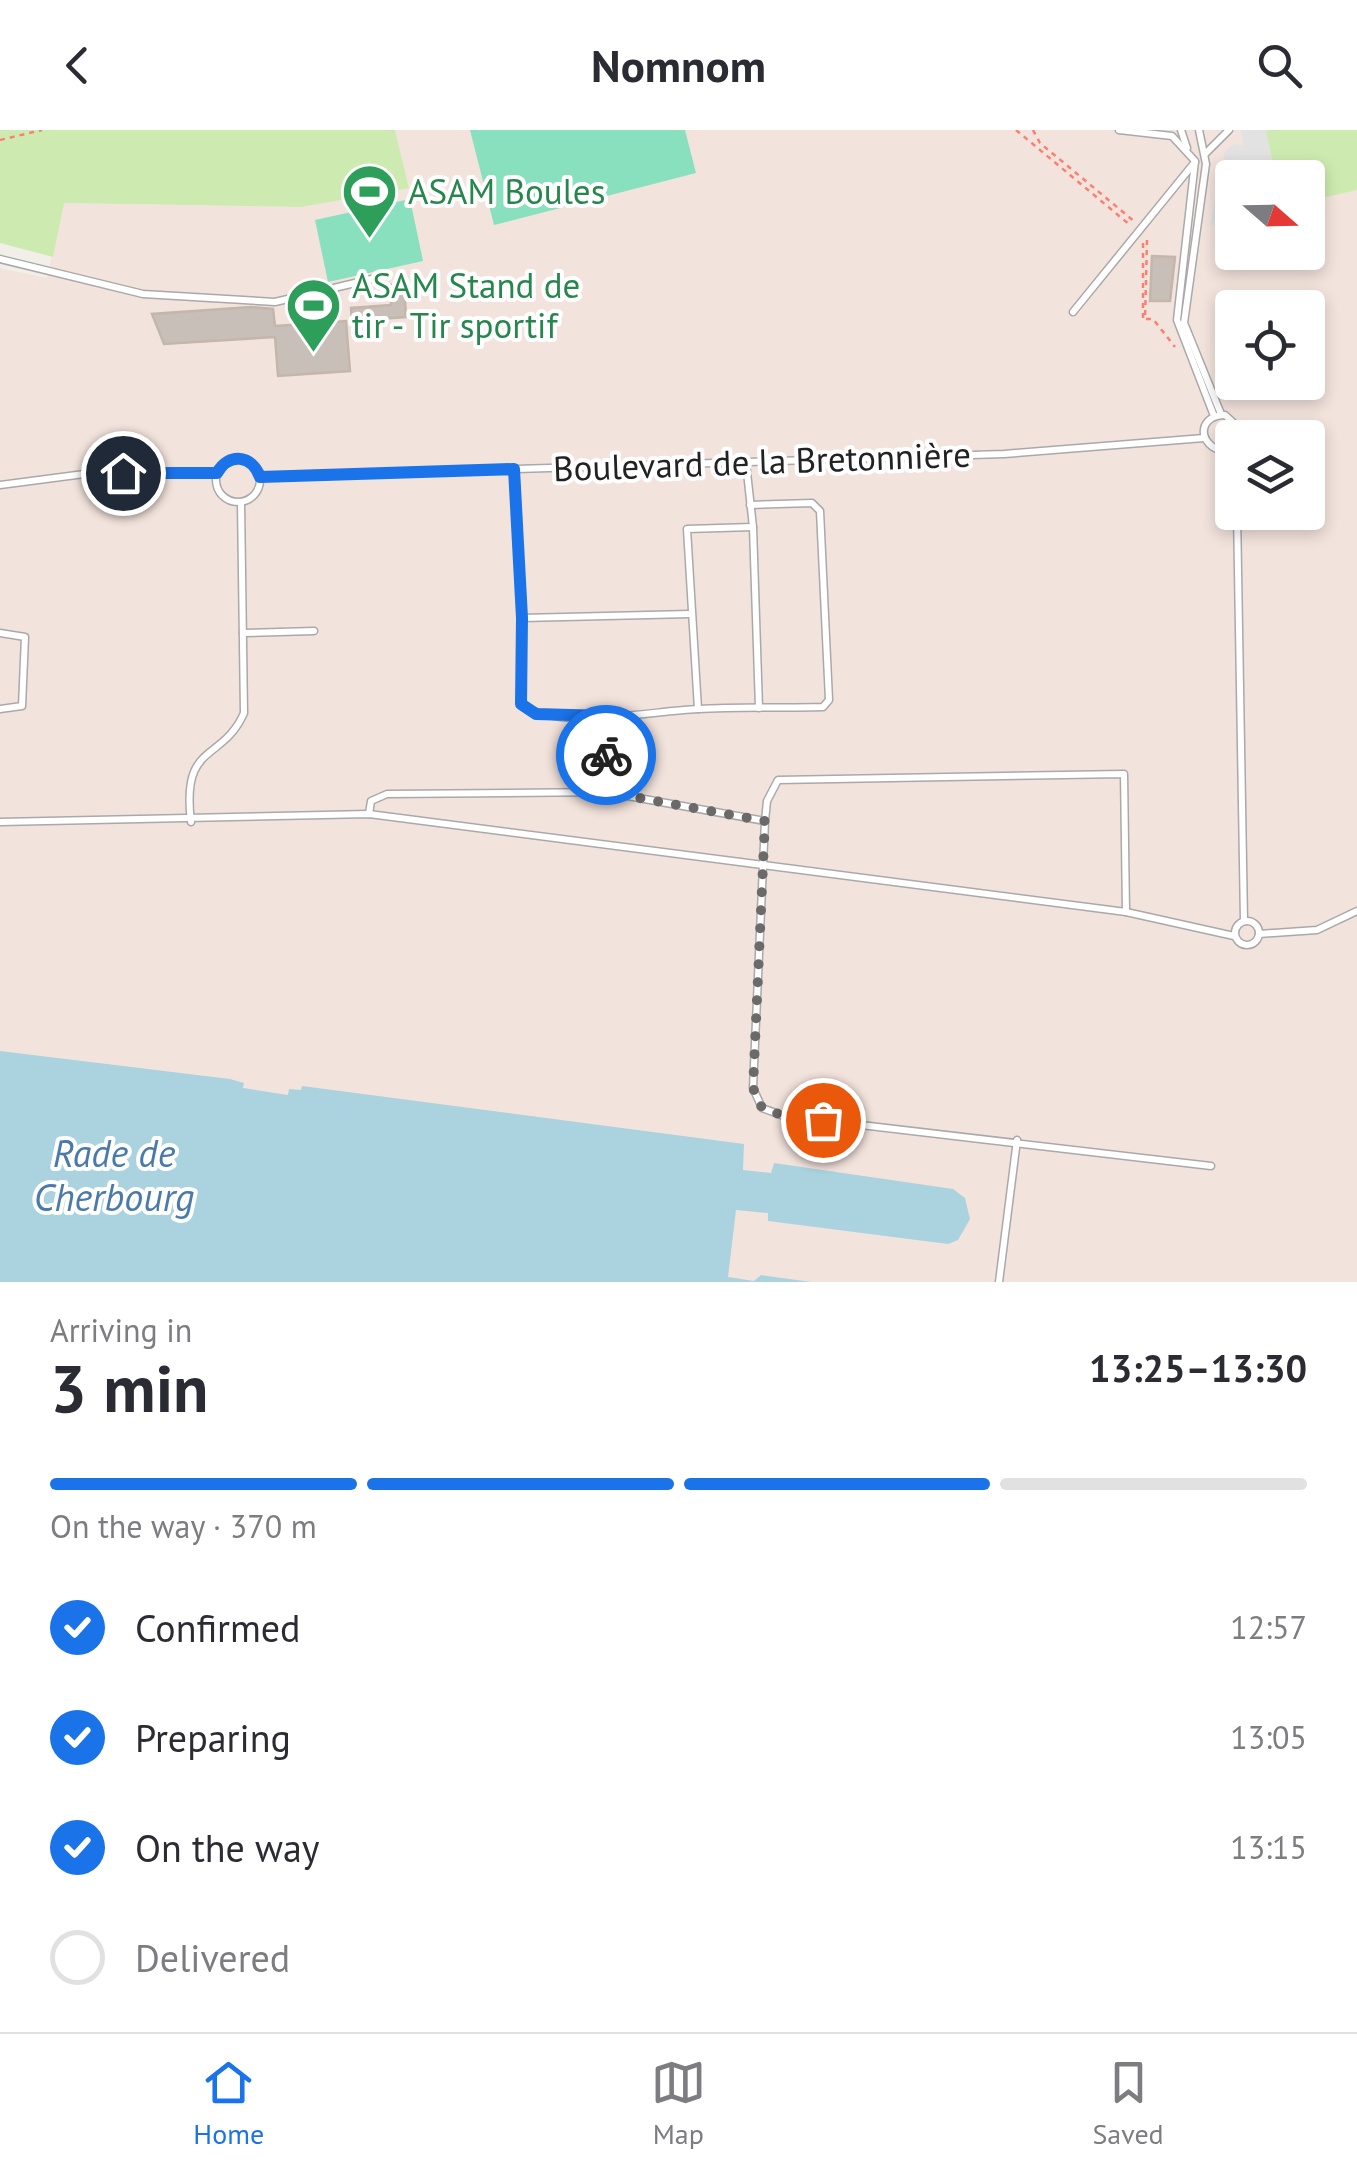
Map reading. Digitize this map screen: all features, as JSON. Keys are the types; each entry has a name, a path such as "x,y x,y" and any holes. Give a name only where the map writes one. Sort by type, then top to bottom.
{"lane":[{"path":"1119,130 1165,133 1196,161 1184,258 1180,334 1217,415 1231,420"},
{"path":"1182,130 1187,149"},
{"path":"1200,130 1204,154 1184,322 1217,415"},
{"path":"1204,154 1229,130"},
{"path":"1073,312 1196,161"},
{"path":"0,259 143,294 274,302 376,278"},
{"path":"1215,448 1204,438 1205,423 1217,415"},
{"name":"Boulevard de la Bretonnière","path":"260,477 1004,454 1204,438"},
{"path":"241,458 254,464 260,477 254,497 240,503 220,494 217,473 226,461 241,458"},
{"path":"746,462 753,527 759,708"},
{"path":"514,469 522,618 521,704 536,714 606,716 698,708 823,707 830,700 820,512 812,503 750,506"},
{"path":"0,485 92,473 217,473"},
{"path":"191,822 190,786 196,764 238,727 244,713 240,503"},
{"path":"698,708 687,529 753,527"},
{"path":"1237,530 1244,921"},
{"path":"522,618 690,614"},
{"path":"244,633 314,630"},
{"path":"0,634 25,637 22,706 0,709"},
{"path":"606,716 606,792"},
{"path":"1126,912 1124,774 778,780 766,801 753,1088 762,1108 784,1116 1017,1140 1211,1166"},
{"path":"368,814 370,801 387,794 606,792 765,821"},
{"path":"0,822 191,822 368,814 1126,912 1234,936 1246,946 1259,934 1317,930 1357,911"},
{"path":"1244,921 1254,924 1259,934"},
{"path":"1234,936 1235,928 1244,921"},
{"path":"999,1282 1017,1140"}],"path":[{"path":"0,140 42,130"},
{"path":"1016,130 1139,228"},
{"path":"1033,130 1040,143 1139,228 1143,238 1142,318 1147,318"}],"shaded area":[{"path":"395,130 1266,130 1357,144 1357,1282 0,1282 0,268 47,278 63,203 301,207 409,187"},
{"path":"1241,130 1266,130 1272,160 1223,160 1225,151 1234,144 1243,145"}],"green space":[{"path":"0,130 395,130 409,188 301,207 64,203 53,257 0,243"},
{"path":"470,130 685,130 696,173 494,225"},
{"path":"1266,130 1357,130 1357,190 1325,197 1325,160 1270,160"},
{"name":"ASAM Boules","path":"410,199 423,261 328,282 315,220"}],"water":[{"name":"Rade de Cherbourg","path":"0,1051 230,1079 244,1083 243,1088 288,1095 289,1089 301,1090 302,1086 744,1144 743,1170 771,1173 774,1163 953,1189 965,1198 970,1219 958,1240 948,1244 768,1221 768,1213 736,1210 728,1277 754,1281 761,1275 811,1282 0,1282"}],"building":[{"path":"1152,256 1175,257 1170,301 1150,301"},
{"path":"404,284 406,317 352,321 351,308 391,305 390,285"},
{"path":"273,309 275,326 346,321 350,371 278,376 275,337 164,344 152,314"}],"way so far":[{"path":"606,755 606,792 765,821 753,1088 762,1108 784,1116 823,1120"}],"place":[{"name":"ASAM Boules","path":"369,240"},
{"name":"ASAM Stand de tir - Tir sportif","path":"313,354"}],"route":[{"path":"123,473 217,473 220,466 233,458 254,464 260,477 514,469 522,618 521,704 536,714 606,716 606,755"}]}
